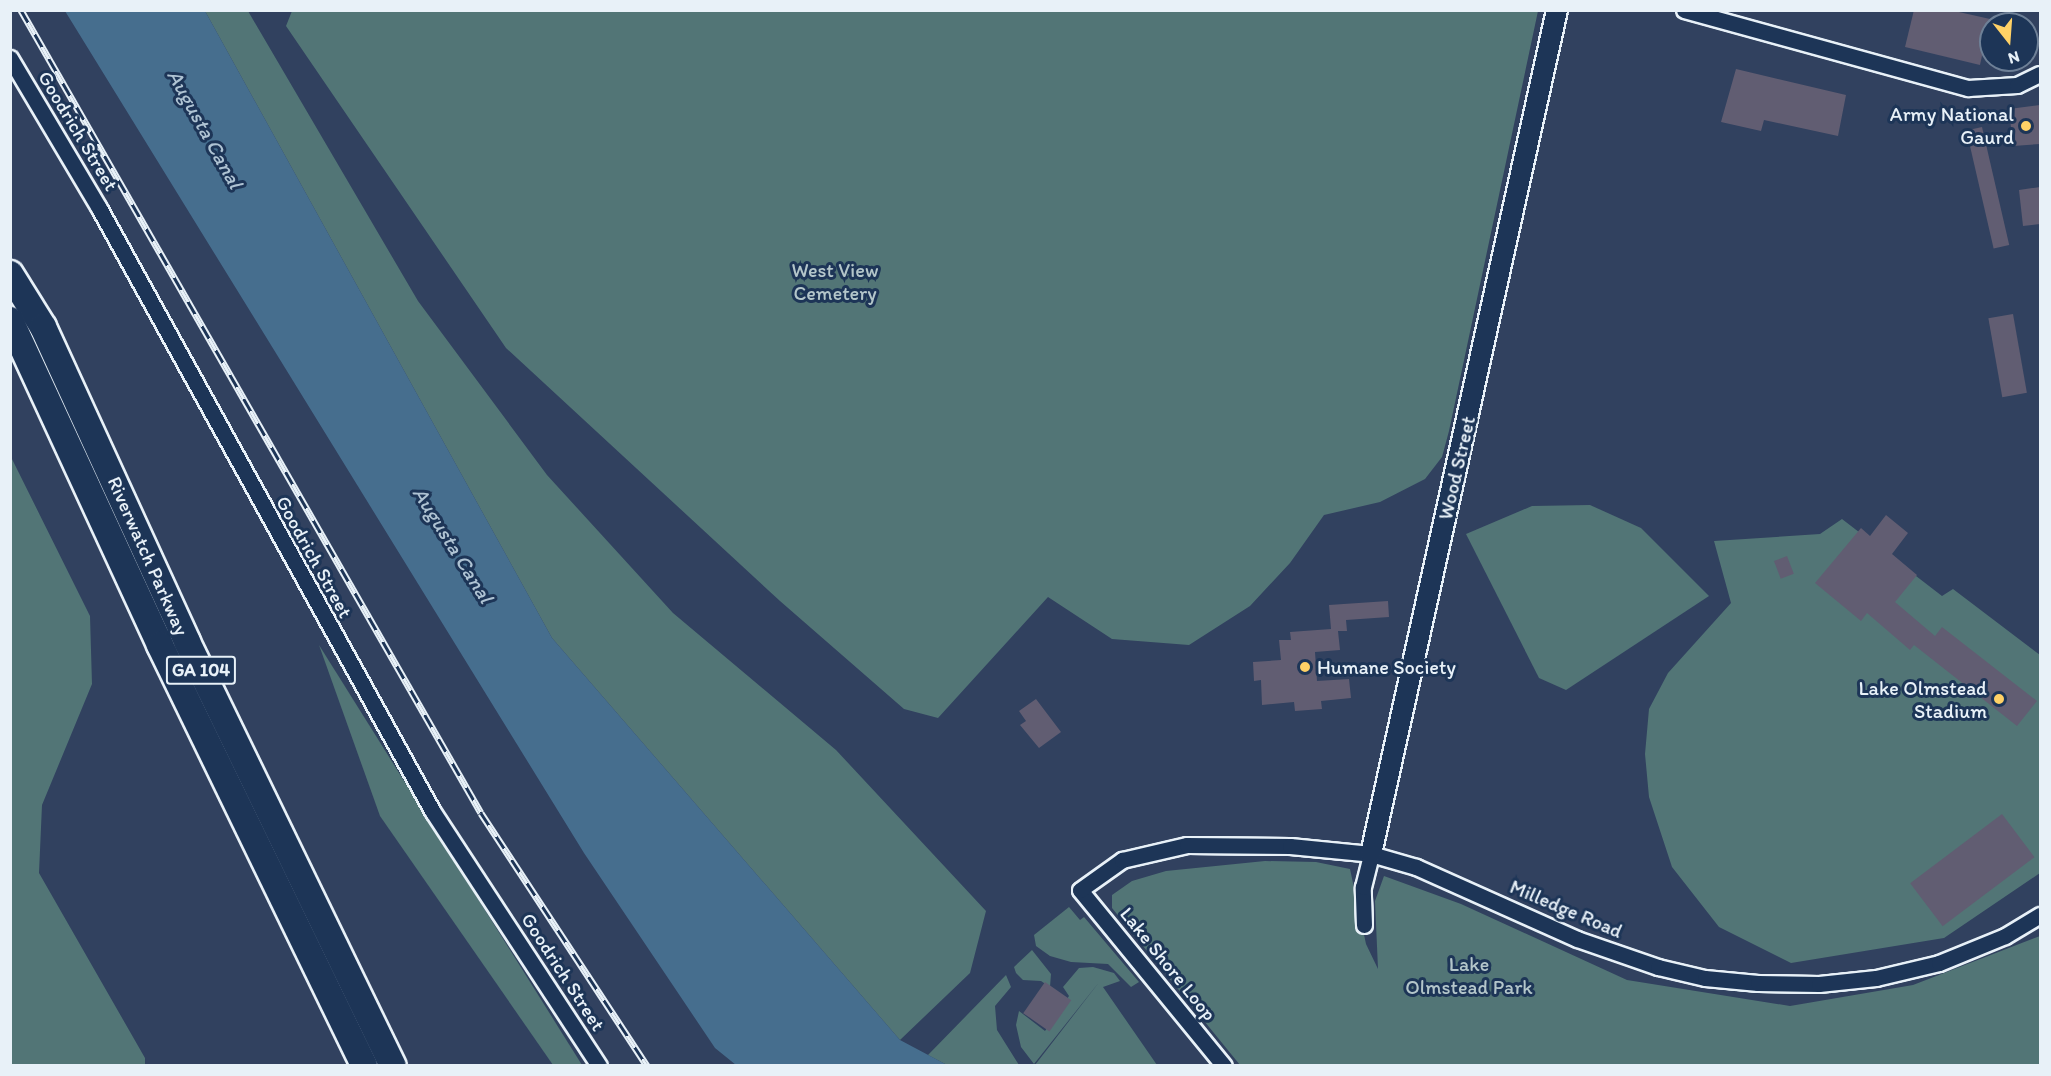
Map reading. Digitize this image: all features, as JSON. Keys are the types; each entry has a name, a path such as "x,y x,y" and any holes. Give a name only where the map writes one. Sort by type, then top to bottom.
{"main road":[{"name":"Riverwatch Parkway","path":"10,274 43,327 187,642 393,1065"},
{"name":"Riverwatch Parkway","path":"10,320 160,645 364,1065"}],"street":[{"name":"Wood Street","path":"1364,925 1363,887 1557,10"},
{"path":"1684,10 1968,88 2018,85 2040,74"},
{"name":"Goodrich Street","path":"10,58 99,208 434,812 599,1065"},
{"name":"Milledge Road","path":"1080,890 1122,860 1188,845 1290,846 1371,854 1416,867 1577,939 1638,960 1705,978 1820,984 1876,978 1939,963 2005,936 2040,915"},
{"name":"Lake Shore Loop","path":"1080,890 1224,1065"}],"green space":[{"name":"West View Cemetery","path":"292,10 1538,11 1449,431 1442,457 1425,479 1380,502 1324,515 1290,563 1250,606 1189,645 1112,639 1048,597 938,718 904,709 780,601 506,348 286,26"},
{"path":"205,11 248,11 418,301 547,475 673,613 836,750 986,911 970,973 900,1040 552,638"},
{"path":"10,455 90,616 92,684 42,805 39,873 145,1058 145,1065 11,1065"},
{"path":"1590,505 1641,528 1709,596 1566,690 1539,678 1466,534 1532,506"},
{"path":"1842,519 1942,596 1953,589 2040,655 2040,873 1944,938 1791,963 1719,927 1672,867 1649,797 1645,754 1649,709 1668,673 1731,603 1714,541 1820,534"},
{"path":"319,645 582,1065 553,1065 380,816"},
{"name":"Lake Olmstead Park","path":"1265,861 1316,862 1350,869 1366,944 1378,969 1375,901 1384,876 1461,904 1627,980 1790,1006 1913,985 2040,936 2040,1065 1240,1065 1112,908 1112,895 1132,881 1166,871"},
{"path":"1069,907 1080,920 1084,917 1139,982 1131,987 1108,964 1071,962 1050,956 1036,946 1034,935"},
{"path":"1032,950 1051,974 1050,987 1041,981 1023,980 1016,973 1014,967"},
{"path":"1093,967 1114,973 1120,981 1103,987 1157,1065 1035,1065 1100,981 1034,1064 1021,1047 1016,1025 1019,1011 1045,1031 1069,996 1063,987 1079,968"},
{"path":"1006,975 1011,987 995,1006 997,1030 1019,1065 947,1065 928,1055"}],"water":[{"name":"Augusta Canal","path":"65,11 205,11 552,638 900,1040 947,1065 736,1065 715,1048 584,853"}],"building":[{"path":"1914,10 1950,10 1979,17 1979,65 1905,47"},
{"path":"1736,69 1846,95 1838,136 1764,120 1761,131 1721,122"},
{"name":"Army National Gaurd","path":"2040,105 2040,144 2013,146 2009,109"},
{"path":"1982,127 2009,245 1994,248 1966,131"},
{"name":"Army National Gaurd","path":"2040,187 2040,224 2023,226 2019,190"},
{"path":"2013,314 2027,393 2002,397 1988,318"},
{"path":"1886,515 1908,533 1892,554 1917,575 1895,602 1935,636 1942,627 2037,701 2017,726 1914,645 1910,650 1867,613 1861,621 1815,583 1861,528 1870,536"},
{"path":"1787,556 1794,574 1781,579 1774,561"},
{"name":"Humane Society","path":"1388,601 1389,617 1346,620 1347,631 1338,631 1340,650 1315,652 1317,681 1349,679 1351,698 1321,701 1322,709 1295,711 1294,702 1262,705 1261,680 1254,681 1253,662 1281,660 1279,640 1291,640 1290,632 1331,629 1329,605"},
{"path":"1036,699 1061,732 1039,748 1020,725 1026,721 1019,711"},
{"path":"2002,814 2034,857 1943,926 1910,883"},
{"path":"1045,982 1071,1000 1049,1031 1023,1013"}],"railway":[{"path":"21,10 481,813 647,1066"}],"place":[{"name":"Army National Gaurd","path":"2026,126"},
{"name":"Humane Society","path":"1305,667"},
{"name":"Lake Olmstead Stadium","path":"1999,699"}]}
